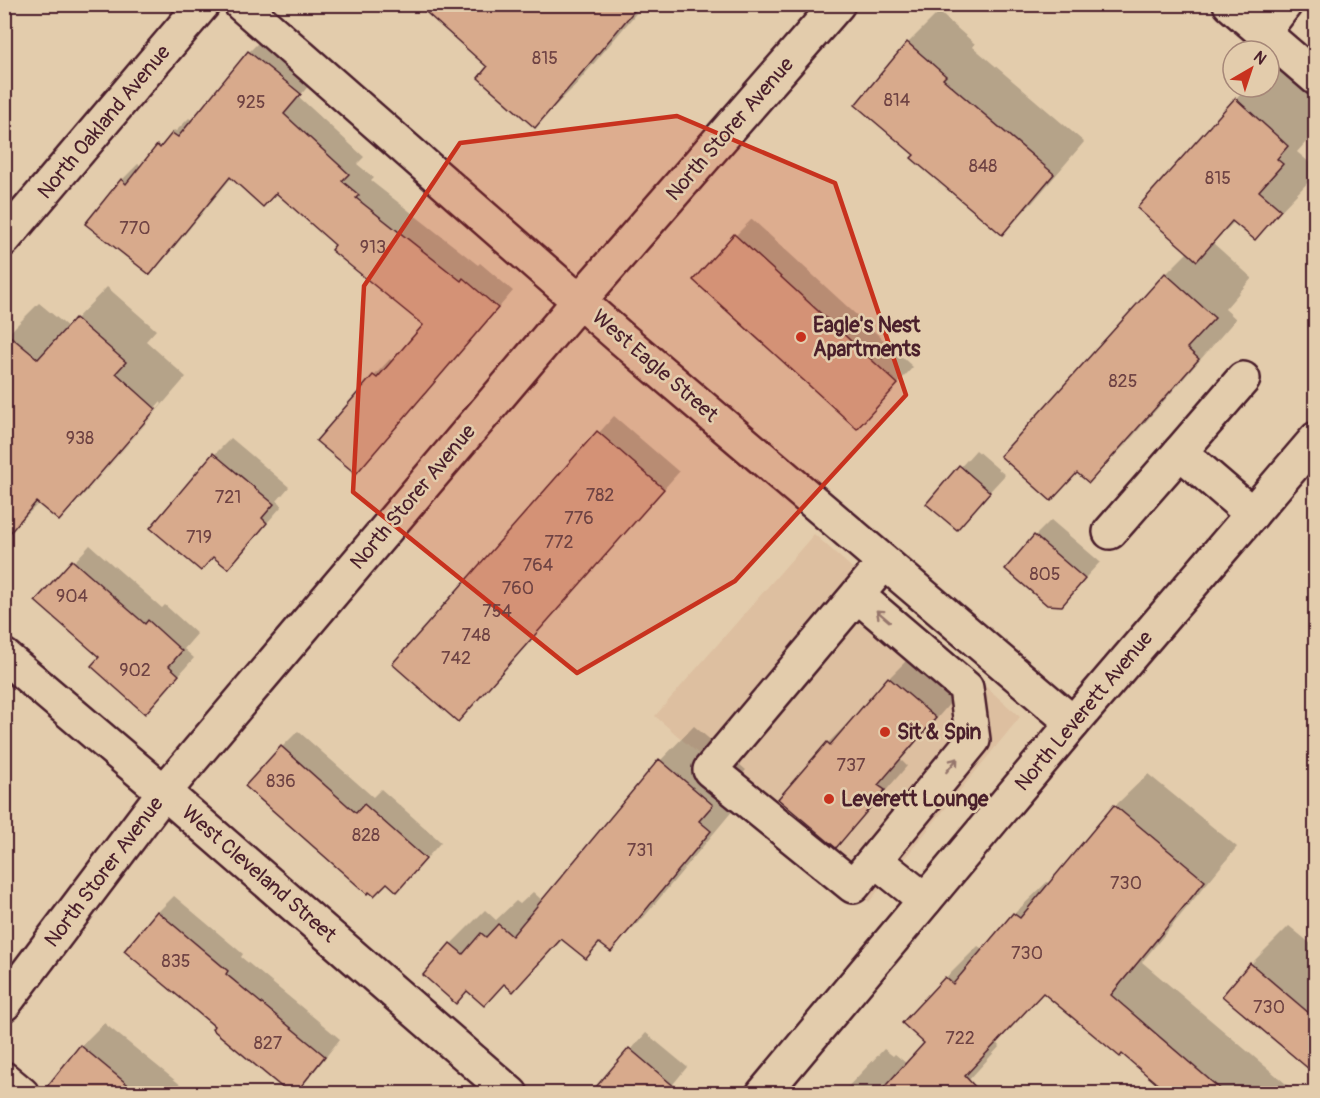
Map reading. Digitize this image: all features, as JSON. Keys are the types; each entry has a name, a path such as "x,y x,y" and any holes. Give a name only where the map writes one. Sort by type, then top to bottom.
{"street":[{"name":"North Oakland Avenue","path":"4,239 203,4"},
{"name":"West Eagle Street","path":"241,4 579,301 1073,723"},
{"name":"North Storer Avenue","path":"9,988 164,792 579,301 838,4"},
{"path":"1230,4 1316,78"},
{"path":"1263,33 1285,4"},
{"path":"1110,532 1243,379"},
{"name":"North Leverett Avenue","path":"763,1094 1073,723 1316,440"},
{"path":"1180,452 1252,514"},
{"path":"857,595 966,688 973,740 854,886 710,770 857,595 884,563"},
{"name":"West Cleveland Street","path":"4,656 511,1094"},
{"path":"876,860 925,900"},
{"path":"4,1079 22,1094"}],"highlighted area":[{"path":"677,116 835,183 906,395 735,581 577,673 353,492 364,286 460,143"}],"shaded area":[{"path":"814,534 1020,717 869,902 655,716"}],"building":[{"path":"417,4 640,4 535,128 478,78 487,67"},
{"path":"907,42 946,76 943,79 1054,174 1002,235 911,158 914,155 855,105"},
{"path":"248,51 301,94 284,114 349,174 342,181 359,195 356,198 461,281 463,278 498,308 356,474 316,441 373,375 377,378 423,325 331,250 335,245 276,193 263,207 230,177 150,275 85,224 121,179 126,184 157,145 160,148 172,133 178,137"},
{"path":"1234,99 1288,146 1277,159 1283,164 1259,191 1281,210 1255,240 1232,221 1197,261 1137,208"},
{"name":"Eagle's Nest Apartments","path":"734,234 898,384 857,429 693,280"},
{"path":"1165,273 1215,318 1187,348 1199,359 1089,483 1077,473 1051,501 1000,456"},
{"path":"75,318 126,362 116,373 156,409 59,521 36,502 4,540 4,331 38,359"},
{"path":"597,431 664,489 458,722 392,664"},
{"path":"213,453 274,504 262,518 267,523 228,569 213,557 201,571 150,528"},
{"path":"959,465 990,492 957,530 926,504"},
{"path":"1034,535 1085,579 1062,606 1047,605 1005,569"},
{"path":"72,560 145,624 148,620 182,651 169,666 179,675 145,714 91,666 99,657 35,601"},
{"path":"888,677 936,718 878,785 885,790 836,848 778,799 827,742 830,745"},
{"path":"281,746 356,813 364,804 426,859 397,892 387,883 374,896 369,892 367,894 245,786"},
{"path":"659,759 713,805 699,821 711,831 611,952 599,943 586,959 561,939 513,992 504,984 484,1006 467,991 456,1004 423,975 450,943 463,954 481,933 486,937 498,924 512,936"},
{"path":"1114,805 1205,881 1111,995 1226,1094 1169,1094 1122,1054 1120,1057 1043,993 965,1076 982,1094 878,1094 924,1043 902,1023 945,977 953,984 1013,913 1020,918"},
{"path":"157,911 228,971 226,974 325,1056 295,1094 290,1094 212,1029 214,1026 124,951"},
{"path":"1250,963 1316,1019 1316,1075 1222,996"},
{"path":"80,1045 139,1094 41,1094"},
{"path":"629,1048 683,1094 590,1094"}],"place":[{"name":"Eagle's Nest Apartments","path":"801,337"},
{"name":"Sit & Spin","path":"885,732"},
{"name":"Leverett Lounge","path":"829,799"}]}
